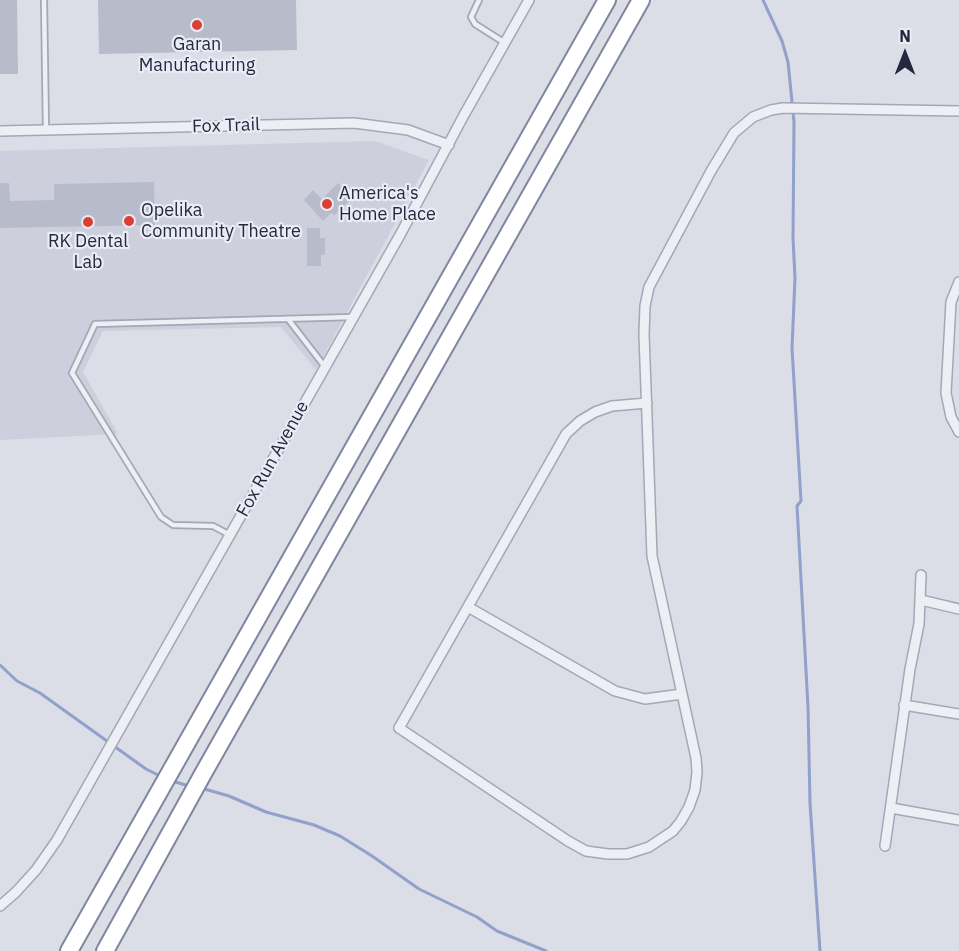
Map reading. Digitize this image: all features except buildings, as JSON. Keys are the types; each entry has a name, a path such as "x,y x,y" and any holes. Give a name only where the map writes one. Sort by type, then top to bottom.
{"highway":[{"path":"69,951 607,0"},
{"path":"108,947 204,772 641,0"}],"street":[{"name":"Fox Run Avenue","path":"0,906 36,870 57,840 325,367 529,0"},
{"path":"646,403 612,406 595,412 580,421 566,435 399,728 586,851 627,854 649,847 662,839 681,821 695,790 696,758 652,556 644,334 645,306 649,287 734,133 753,117 783,108 959,111"},
{"name":"Fox Trail","path":"0,131 354,123 385,125 408,130 449,145"},
{"path":"959,282 951,302 946,393 951,417 959,432"},
{"path":"885,846 921,600 921,575"},
{"path":"921,600 959,609"},
{"path":"468,607 615,691 630,697 645,699 682,694"},
{"path":"904,705 959,714"},
{"path":"891,808 959,820"}],"lane":[{"path":"44,0 46,130"},
{"path":"479,0 471,17 475,24 505,43"},
{"path":"230,535 213,526 173,525 161,517 72,373 95,324 353,317"},
{"path":"288,319 325,367"}],"shaded area":[{"path":"375,141 429,160 316,370 281,327 103,331 83,372 118,434 0,440 0,151"}],"waterway":[{"path":"763,0 782,41 788,62 794,122 795,278 792,348 801,501 797,506 808,707 810,803 820,951"},
{"path":"0,665 17,681 40,693 146,769 160,776"},
{"path":"172,781 189,786"},
{"path":"201,788 229,796 266,812 314,825 340,836 419,889 477,917 497,931 546,951"}],"place":[{"name":"Garan Manufacturing","path":"197,25"},
{"name":"America's Home Place","path":"327,204"},
{"name":"Opelika Community Theatre","path":"129,221"},
{"name":"RK Dental Lab","path":"88,222"}]}
